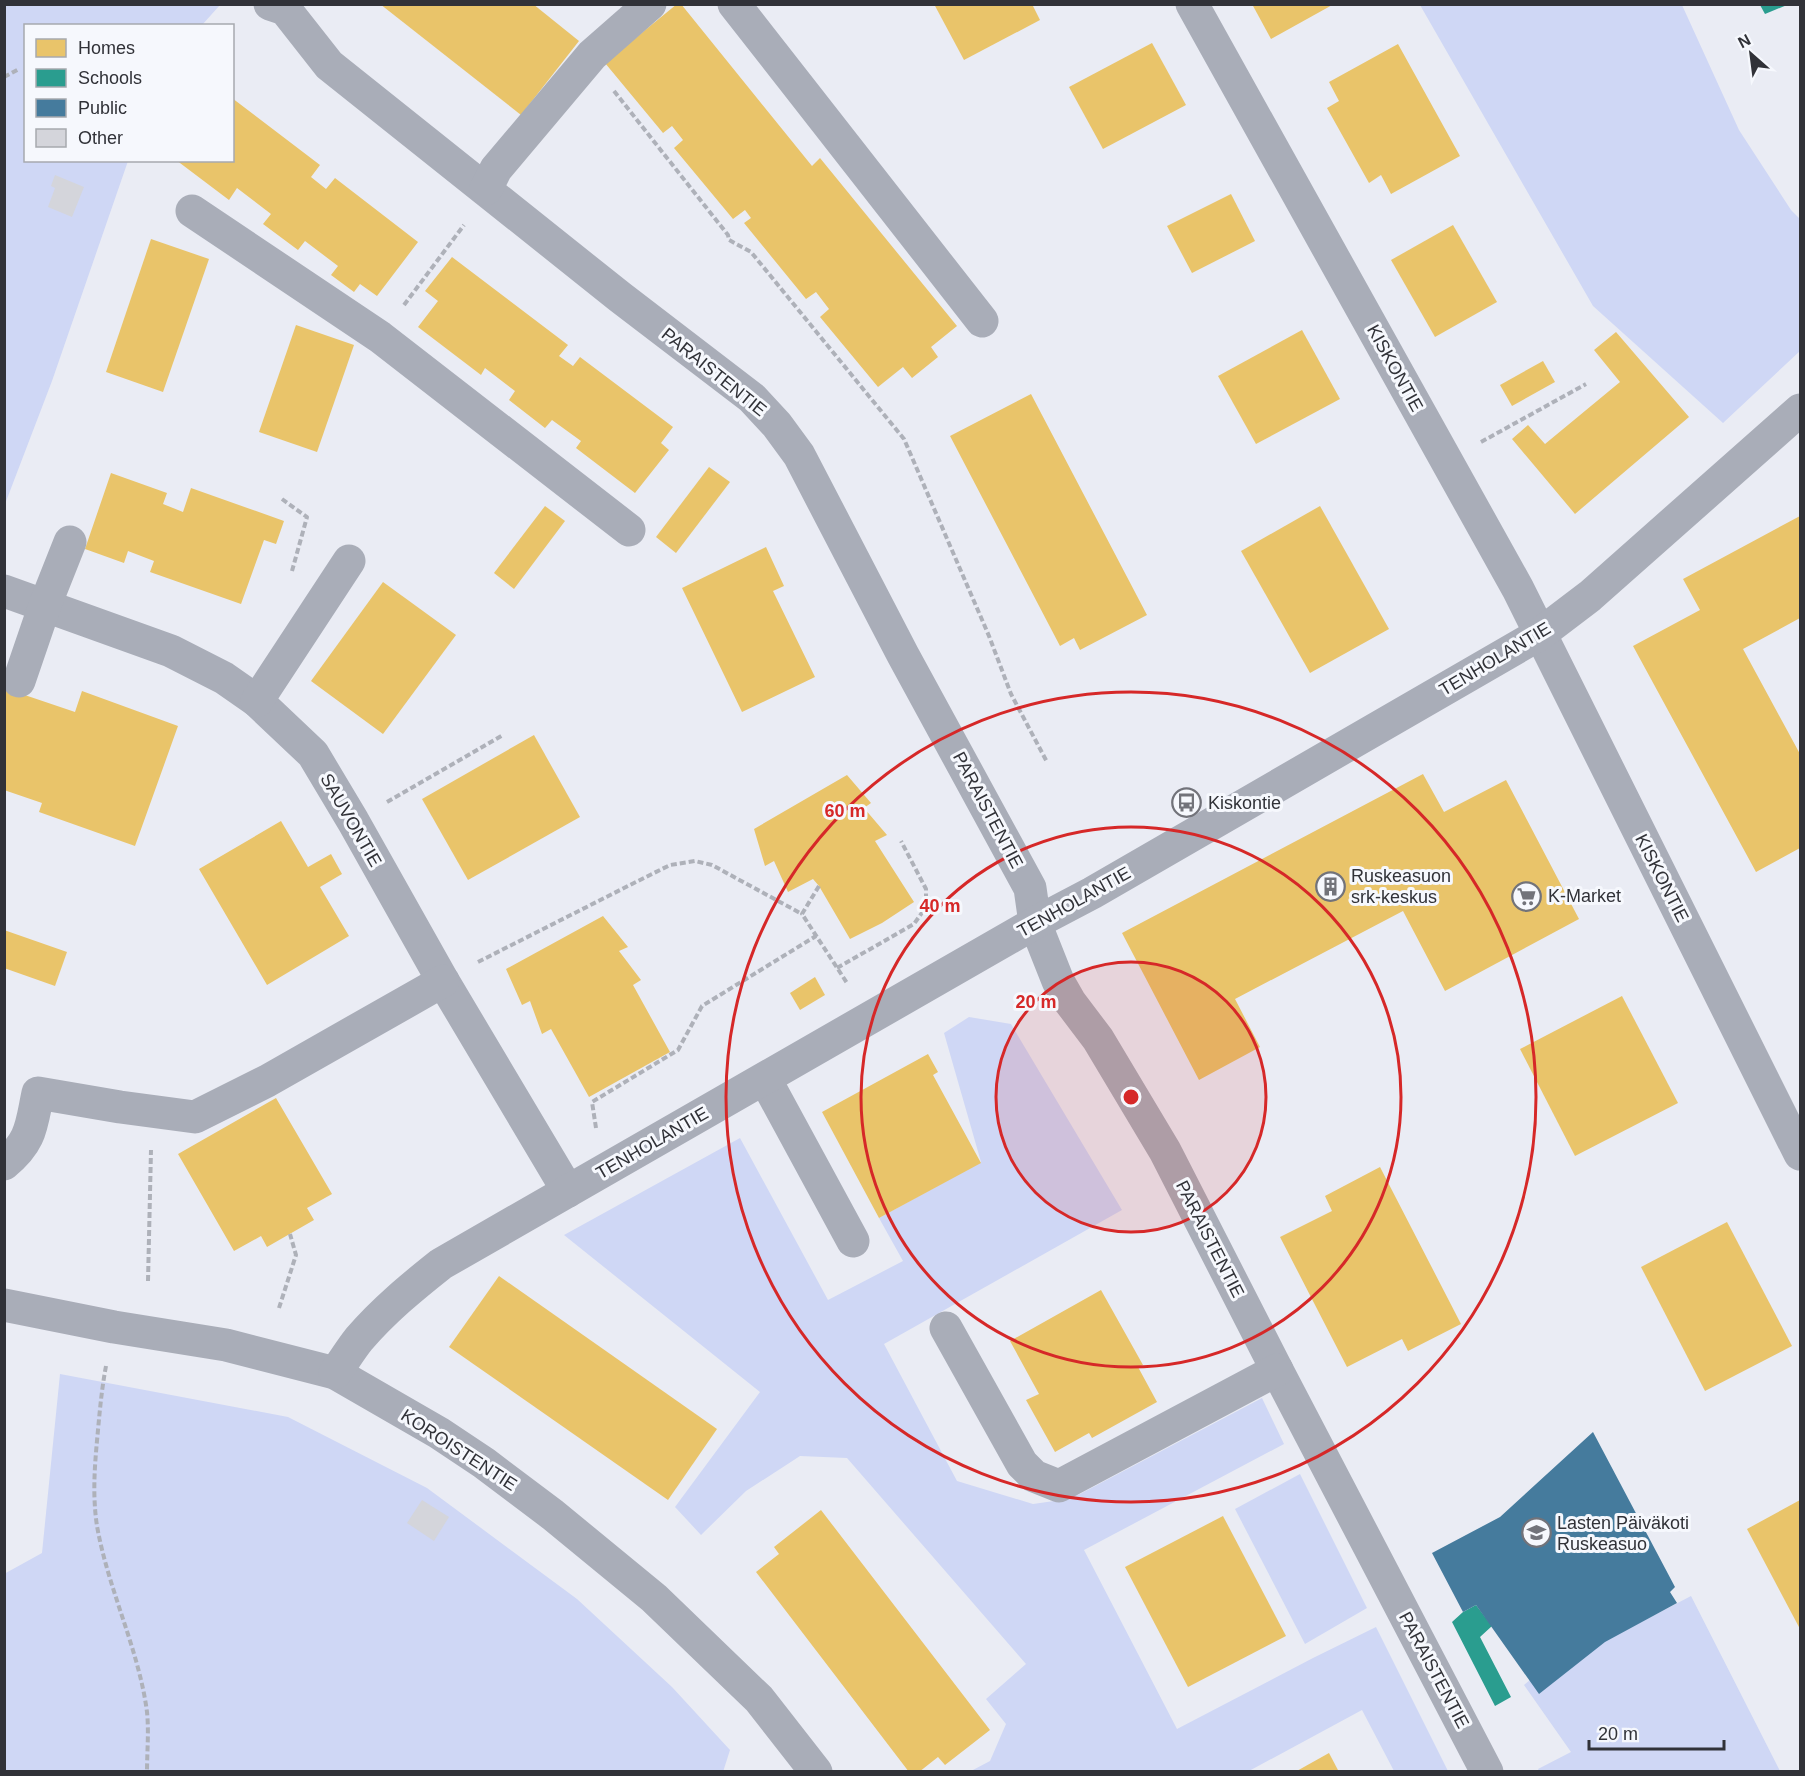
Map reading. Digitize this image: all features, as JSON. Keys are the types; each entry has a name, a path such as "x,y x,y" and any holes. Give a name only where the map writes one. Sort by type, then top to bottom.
{"street":[{"path":"486,189 496,169 592,55 650,4"},
{"path":"734,4 982,321"},
{"name":"KISKONTIE","path":"1192,4 1518,589 1800,1154"},
{"name":"PARAISTENTIE","path":"277,7 329,66 629,304 752,398 777,425 799,455 903,655 1030,888 1035,923 1058,981 1070,1002 1098,1039 1165,1151 1487,1772"},
{"path":"192,211 380,336 629,530"},
{"name":"TENHOLANTIE","path":"335,1373 360,1339 384,1313 403,1294 441,1264 1540,634 1590,596 1800,410"},
{"path":"20,681 45,605 70,542"},
{"path":"257,701 348,561"},
{"name":"SAUVONTIE","path":"4,591 171,651 224,678 257,701 312,754 353,821 442,981 568,1191"},
{"path":"4,1164 16,1154 28,1138 38,1093 195,1117 267,1081 442,981"},
{"path":"765,1079 853,1241"},
{"name":"KOROISTENTIE","path":"4,1305 114,1327 226,1345 335,1373 439,1433 484,1463 553,1515 654,1598 759,1699 816,1772"},
{"path":"946,1328 1022,1464 1034,1476 1059,1486 1277,1370"}],"path":[{"path":"592,55 615,92 728,235 729,240 751,252 904,439 989,636 1011,694 1047,762"},
{"path":"4,77 19,69"},
{"path":"380,336 471,216 486,189"},
{"path":"1447,461 1586,384"},
{"path":"282,499 307,517 291,574"},
{"path":"353,821 503,735"},
{"path":"837,968 914,924 926,907 926,889 901,841"},
{"path":"442,981 670,866 695,861 712,865 802,914 850,987"},
{"path":"802,914 819,886"},
{"path":"597,1132 592,1102 678,1050 702,1006 816,936"},
{"path":"148,1281 152,1146"},
{"path":"279,1308 296,1255 290,1234"},
{"path":"103,1382 93,1482 97,1524 105,1563 141,1682 147,1712 147,1772"}],"shaded area":[{"path":"4,5 220,5 203,24 24,24 24,162 128,162 52,381 5,504"},
{"path":"1420,5 1682,5 1739,130 1791,210 1800,219 1800,351 1723,423 1593,306"},
{"path":"969,1017 1011,1024 1122,1210 884,1344 957,1481 1033,1504 1061,1500 1080,1494 1262,1398 1284,1444 1084,1550 1177,1729 1376,1627 1448,1771 1394,1771 1362,1710 1249,1771 971,1771 990,1761 1006,1724 986,1699 1026,1664 847,1458 800,1456 746,1491 701,1535 675,1507 760,1392 564,1235 740,1138 828,1300 903,1261 879,1218 981,1162 944,1033"},
{"path":"60,1374 288,1417 427,1488 577,1599 672,1687 730,1750 723,1772 5,1771 4,1574 42,1553"},
{"path":"1300,1474 1367,1608 1305,1644 1235,1509"},
{"path":"1691,1596 1780,1771 1539,1771 1538,1769 1571,1752 1524,1685"}],"building: Homes":[{"path":"380,4 533,4 579,41 521,115"},
{"path":"677,4 681,4 812,166 820,158 957,326 931,347 938,357 912,378 903,367 878,387 820,317 829,309 816,292 806,299 744,223 751,218 745,210 733,219 674,148 683,140 672,126 663,133 605,63"},
{"path":"934,4 1032,4 1040,20 964,60"},
{"path":"1252,4 1334,4 1271,39"},
{"path":"1152,43 1186,105 1103,149 1069,87"},
{"path":"1398,44 1460,156 1391,194 1381,175 1369,183 1327,108 1339,101 1329,82"},
{"path":"234,100 320,165 311,177 326,189 335,178 418,242 377,296 360,284 354,292 331,275 338,266 305,241 298,250 263,224 271,214 237,188 229,200 179,162 234,162"},
{"path":"1231,194 1255,241 1192,273 1167,226"},
{"path":"1453,225 1497,302 1435,337 1391,260"},
{"path":"151,239 209,259 163,392 106,372"},
{"path":"452,257 568,345 559,356 573,366 580,357 673,427 661,443 669,450 635,493 576,448 581,441 552,420 545,428 509,400 515,391 485,368 481,375 418,327 438,301 425,291"},
{"path":"296,325 354,345 317,452 259,432"},
{"path":"1302,330 1340,399 1256,444 1218,376"},
{"path":"1616,332 1689,417 1575,514 1512,439 1528,425 1545,444 1620,382 1594,350"},
{"path":"1543,361 1555,382 1512,406 1500,385"},
{"path":"1031,394 1147,615 1080,650 1074,638 1060,646 950,436"},
{"path":"709,467 730,482 676,553 656,537"},
{"path":"111,473 167,493 163,504 183,512 191,488 284,521 276,544 264,540 241,604 150,572 154,561 128,551 124,563 85,549"},
{"path":"545,506 565,521 514,589 494,573"},
{"path":"1320,506 1389,629 1310,673 1241,551"},
{"path":"1800,516 1800,618 1743,649 1800,754 1800,848 1756,872 1633,646 1700,610 1683,579"},
{"path":"766,547 784,586 773,591 815,677 742,712 682,588"},
{"path":"383,582 456,635 383,734 311,681"},
{"path":"4,688 75,712 82,691 178,726 135,846 39,812 42,803 4,790"},
{"path":"534,735 580,817 468,880 422,799"},
{"path":"1423,774 1444,812 1506,780 1579,919 1445,991 1403,911 1235,999 1260,1047 1199,1080 1122,933"},
{"path":"847,775 871,803 864,808 887,835 875,841 914,902 882,923 850,939 813,879 788,892 774,861 765,866 754,829"},
{"path":"281,821 308,867 331,854 342,874 320,887 349,936 267,985 199,869"},
{"path":"603,916 628,947 619,951 641,980 633,985 670,1052 589,1097 551,1029 542,1034 530,1001 522,1005 506,969"},
{"path":"4,930 67,952 55,986 4,968"},
{"path":"815,977 825,995 800,1010 790,993"},
{"path":"1622,996 1678,1103 1575,1156 1520,1049"},
{"path":"928,1054 938,1072 933,1075 981,1163 879,1218 822,1112"},
{"path":"276,1098 332,1194 307,1208 314,1220 267,1247 261,1236 234,1251 178,1154"},
{"path":"1380,1167 1461,1324 1408,1351 1402,1339 1347,1367 1280,1237 1332,1211 1325,1196"},
{"path":"1727,1222 1792,1346 1705,1391 1641,1267"},
{"path":"499,1276 717,1429 668,1500 449,1347"},
{"path":"1101,1290 1143,1365 1138,1367 1157,1402 1092,1438 1089,1433 1055,1452 1026,1400 1039,1394 1010,1341"},
{"path":"1800,1500 1800,1629 1747,1529"},
{"path":"821,1510 990,1730 945,1765 938,1757 919,1772 909,1772 756,1572 779,1554 774,1547"},
{"path":"1223,1516 1286,1636 1188,1687 1125,1567"},
{"path":"1329,1753 1339,1772 1295,1772"}],"building: Schools":[{"path":"1760,5 1787,5 1765,14"},
{"path":"1476,1605 1492,1626 1480,1637 1511,1697 1495,1706 1452,1622 1463,1612"}],"building: Public":[{"path":"1593,1432 1675,1587 1670,1592 1677,1603 1605,1642 1539,1694 1476,1605 1463,1612 1432,1553 1500,1517"}],"building: Other":[{"path":"55,175 84,187 72,217 48,207 55,188 51,186"},
{"path":"422,1500 449,1517 434,1541 407,1523"}],"place":[{"name":"Kiskontie","path":"1187,803"},
{"name":"Ruskeasuon srk-keskus","path":"1330,886"},
{"name":"K-Market","path":"1527,896"},
{"name":"Lasten Päiväkoti Ruskeasuo","path":"1536,1533"}]}
